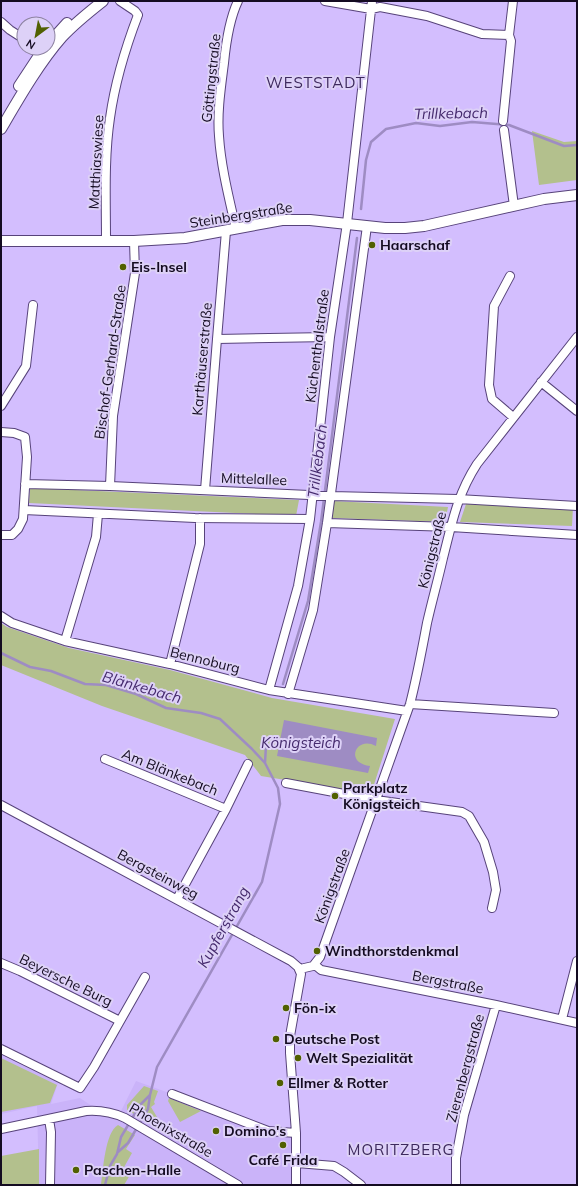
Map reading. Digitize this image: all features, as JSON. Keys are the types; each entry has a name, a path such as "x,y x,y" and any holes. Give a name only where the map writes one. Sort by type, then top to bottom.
{"main road":[{"path":"56,33 92,1"},
{"path":"56,42 103,1"},
{"path":"1,116 40,56"},
{"path":"1,129 40,56"},
{"name":"Steinbergstraße","path":"1,241 134,241 185,238 282,220 310,220 405,228 424,226 544,199 577,195"}],"street":[{"name":"Matthiaswiese","path":"106,240 107,147 110,118 119,70 138,15 135,11 120,1"},
{"name":"Göttingstraße","path":"231,230 219,136 220,92 229,28 238,1"},
{"path":"325,1 372,5 427,16 482,34 510,35"},
{"path":"503,121 511,41 512,1"},
{"name":"Küchenthalstraße","path":"269,690 298,586 310,519 330,337 347,223 372,5"},
{"path":"1,22 16,34"},
{"path":"504,130 514,206"},
{"path":"288,694 313,610 331,496 367,226"},
{"name":"Karthäuserstraße","path":"205,490 217,339 231,230"},
{"name":"Bischof-Gerhard-Straße","path":"110,486 113,416 135,273 134,241"},
{"path":"510,276 494,306 489,385 492,399 513,417"},
{"path":"1,406 26,366 33,305"},
{"path":"217,339 330,337"},
{"name":"Königstraße","path":"315,964 320,958 409,707 417,677 427,622 458,499 476,464 577,337"},
{"path":"541,382 577,411"},
{"path":"1,432 14,433 25,437 27,457 23,519 18,529 12,535 1,535"},
{"name":"Mittelallee","path":"25,484 110,486 331,496 458,499 577,506"},
{"path":"24,510 200,518 310,519"},
{"path":"66,641 96,537 98,514"},
{"path":"170,664 200,544 200,518"},
{"path":"327,523 451,527 577,535"},
{"name":"Bennoburg","path":"1,616 12,623 66,641 170,664 288,694 409,707 554,713"},
{"name":"Am Blänkebach","path":"105,759 226,809"},
{"name":"Am Blänkebach","path":"177,899 226,809 248,764"},
{"path":"286,783 376,800 462,812 469,816 484,842 493,872 496,890 492,908"},
{"name":"Bergsteinweg","path":"1,807 227,926 293,962 300,969"},
{"path":"562,1019 577,961"},
{"name":"Beyersche Burg","path":"1,963 120,1021"},
{"path":"296,1185 296,1133 290,1036 300,982 300,969 311,967 315,964"},
{"name":"Bergstraße","path":"315,964 321,970 496,1005 577,1023"},
{"name":"Beyersche Burg","path":"1,1049 80,1088 94,1067 145,977"},
{"name":"Zierenbergstraße","path":"456,1185 456,1158 464,1115 496,1005"},
{"path":"172,1094 268,1131 296,1133"},
{"name":"Phoenixstraße","path":"1,1129 86,1111 98,1110 111,1112 125,1118 238,1185"},
{"path":"49,1119 52,1132 50,1185"},
{"path":"297,1163 334,1166 361,1185"}],"shaded area":[{"path":"1,1055 58,1083 51,1104 80,1098 98,1110 119,1115 136,1081 268,1131 296,1133 296,1185 39,1185 37,1106 1,1114"}],"green space":[{"path":"532,131 564,142 577,141 577,180 539,185"},
{"path":"30,488 299,500 296,516 29,503"},
{"path":"333,501 448,507 445,522 332,518"},
{"path":"466,504 573,507 572,526 460,522"},
{"path":"1,623 7,627 69,648 170,670 272,698 395,719 371,794 261,776 245,755 102,706 1,665"},
{"path":"1,1058 57,1085 50,1103 1,1112"},
{"path":"144,1086 158,1091 154,1102 155,1104 151,1107 160,1122 157,1127 127,1110 127,1105"},
{"path":"169,1098 201,1111 180,1122 168,1101"},
{"path":"118,1125 135,1135 126,1149 132,1153 123,1169 130,1175 124,1185 101,1185 107,1143 110,1135"},
{"path":"39,1149 39,1185 1,1185 1,1156"}],"water":[{"name":"Königsteich","path":"284,720 377,738 376,746 363,744 358,747 356,751 355,755 357,760 362,764 370,766 368,773 277,756"}],"waterway":[{"name":"Trillkebach","path":"361,209 366,160 371,142 386,129 416,123 440,126 472,122 509,125 564,146 577,145"},
{"name":"Trillkebach","path":"283,684 308,601 321,522 357,238"},
{"name":"Kupferstrang","path":"1,653 30,667 51,671 85,684 106,685 136,694 166,708 201,713 220,719 265,763 278,788 280,804 262,882 157,1067 150,1095 140,1105 121,1137 117,1154 110,1166 105,1185"},
{"name":"Trillkebach","path":"265,763 266,745"},
{"name":"Kupferstrang","path":"118,1152 128,1143 148,1109 150,1095"}],"place":[{"name":"Haarschaf","path":"372,245"},
{"name":"Eis-Insel","path":"123,267"},
{"name":"Parkplatz Königsteich","path":"335,796"},
{"name":"Windthorstdenkmal","path":"317,951"},
{"name":"Fön-ix","path":"286,1008"},
{"name":"Deutsche Post","path":"276,1039"},
{"name":"Welt Spezialität","path":"298,1058"},
{"name":"Ellmer & Rotter","path":"280,1083"},
{"name":"Domino's","path":"216,1131"},
{"name":"Café Frida","path":"283,1145"},
{"name":"Paschen-Halle","path":"76,1170"}],"district":[{"name":"WESTSTADT","path":"316,82"},
{"name":"MORITZBERG","path":"401,1149"}],"water label":[{"name":"Blänkebach","path":"142,687"}]}
